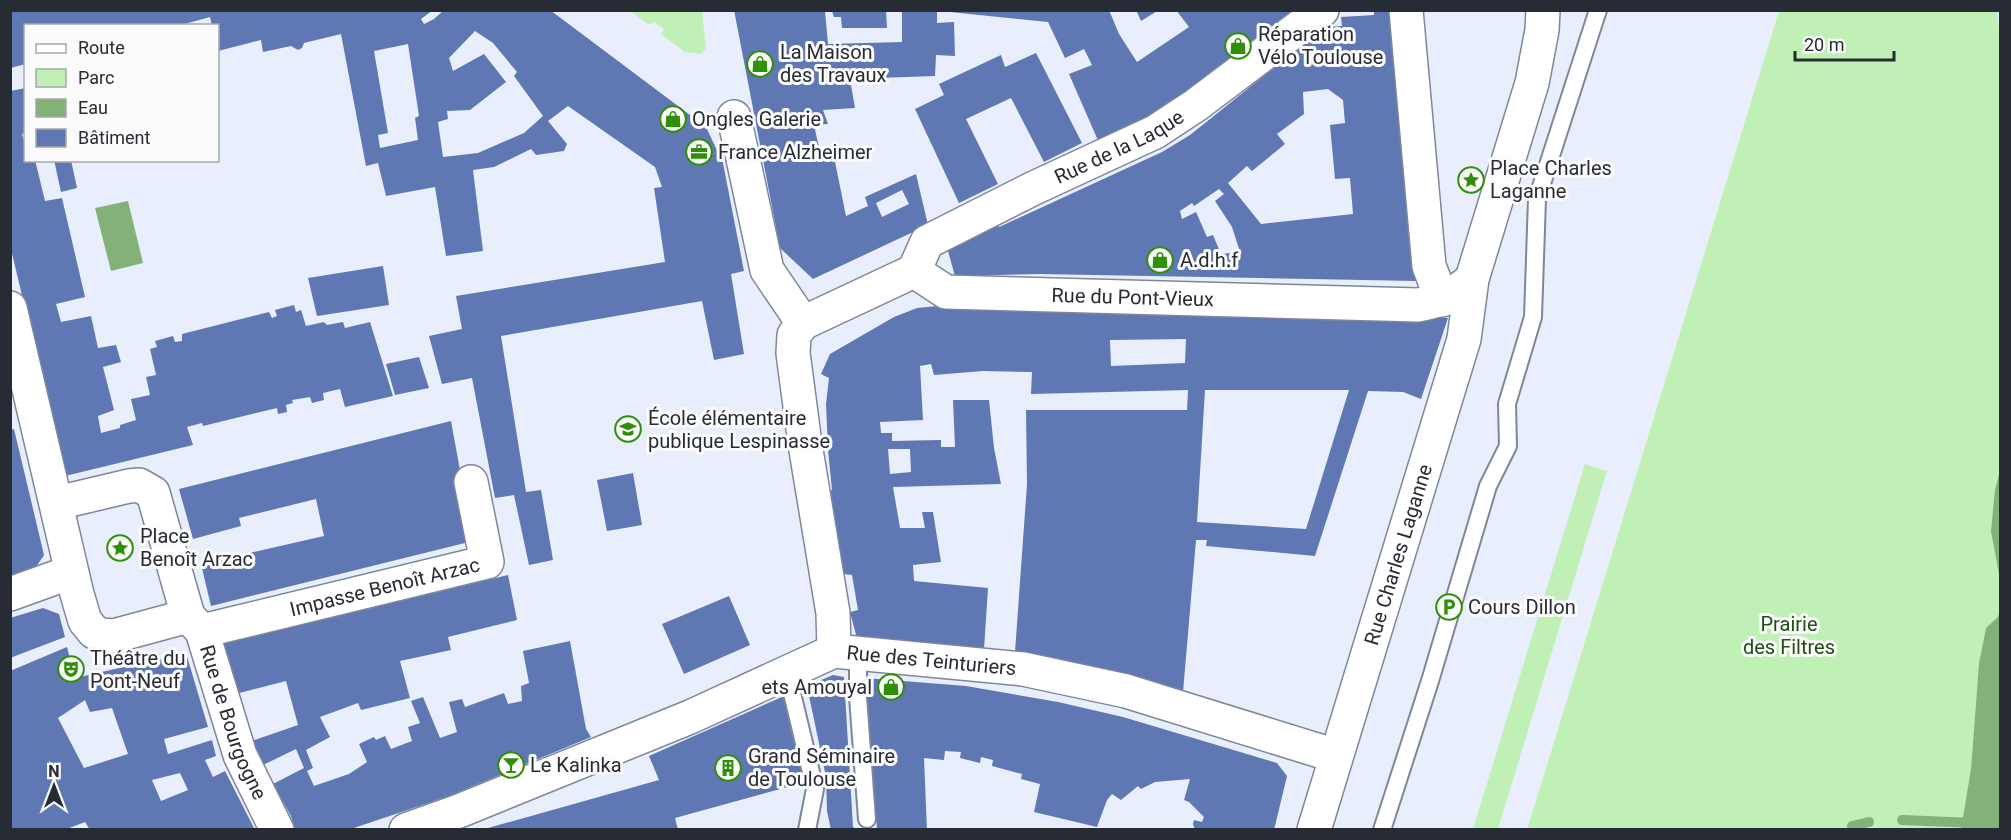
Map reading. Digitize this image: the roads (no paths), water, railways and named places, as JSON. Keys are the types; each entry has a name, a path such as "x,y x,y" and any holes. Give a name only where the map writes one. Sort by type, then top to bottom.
{"street":[{"name":"Rue de la Laque","path":"914,271 927,242 1034,188 1155,132 1196,105 1322,10"},
{"path":"1406,10 1429,266 1442,300"},
{"path":"1472,279 1532,83 1542,30 1543,10"},
{"path":"734,117 767,270 803,323"},
{"name":"Rue du Pont-Vieux","path":"914,271 946,292 1418,305 1442,300 1457,292 1472,279"},
{"path":"846,653 833,613 805,444 792,353 794,335 803,323 914,271"},
{"name":"Rue Charles Laganne","path":"1314,830 1464,339 1472,279"},
{"path":"10,308 57,503 71,572 86,621 94,632 114,636 195,624 153,494 147,488 139,485 129,486 57,503"},
{"name":"Impasse Benoît Arzac","path":"195,624 487,562 471,482"},
{"path":"10,594 71,572"},
{"name":"Rue de Bourgogne","path":"195,624 240,755 277,830"},
{"name":"Rue des Teinturiers","path":"406,830 461,820 785,675 846,653 1035,671 1126,691 1336,756"}],"lane":[{"path":"1382,830 1430,681 1488,486 1508,446 1507,404 1533,317 1537,200 1598,10"},
{"path":"846,653 858,697 867,819"},
{"path":"785,675 792,693 815,789 807,830"}],"water":[{"path":"128,201 143,263 111,271 95,208"},
{"path":"2000,470 2000,580 1991,531 1995,490"},
{"path":"2000,609 2000,829 1961,829 1971,769 1979,663 1986,628 1998,617"}],"waterway":[{"path":"1902,820 2000,824"},
{"path":"1852,826 1869,822"}],"place":[{"name":"Réparation Vélo Toulouse","path":"1238,46"},
{"name":"La Maison des Travaux","path":"760,64"},
{"name":"Ongles Galerie","path":"673,119"},
{"name":"France Alzheimer","path":"699,152"},
{"name":"Place Charles Laganne","path":"1471,180"},
{"name":"A.d.h.f","path":"1160,260"},
{"name":"École élémentaire publique Lespinasse","path":"628,429"},
{"name":"Place Benoît Arzac","path":"120,548"},
{"name":"Cours Dillon","path":"1449,607"},
{"name":"Théâtre du Pont-Neuf","path":"71,669"},
{"name":"ets Amouyal","path":"891,687"},
{"name":"Le Kalinka","path":"511,765"},
{"name":"Grand Séminaire de Toulouse","path":"728,768"}],"park label":[{"name":"Prairie des Filtres","path":"1789,636"}]}
